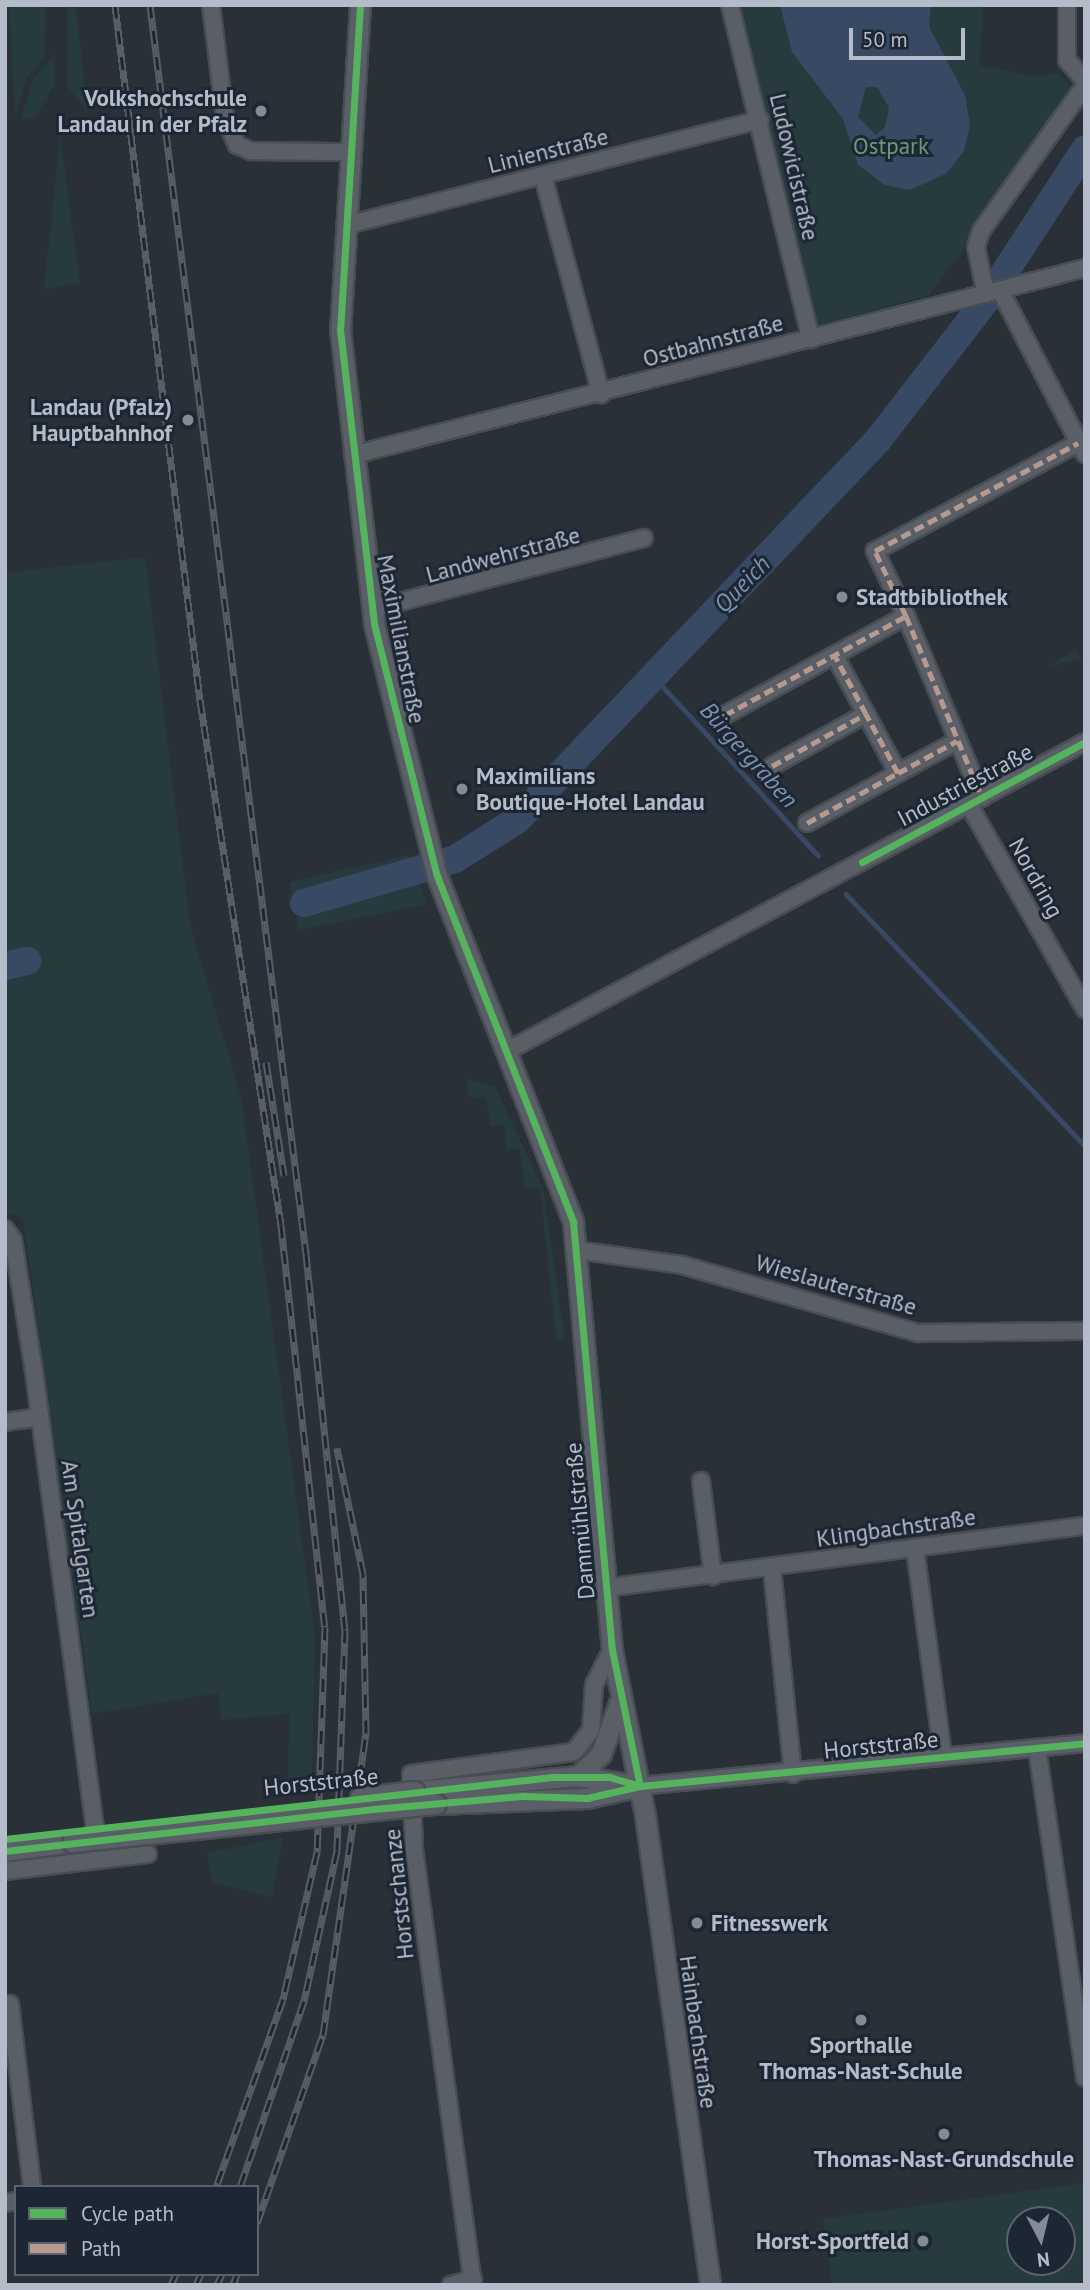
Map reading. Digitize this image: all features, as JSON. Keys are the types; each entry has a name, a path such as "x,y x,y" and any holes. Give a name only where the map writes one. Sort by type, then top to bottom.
{"street":[{"path":"211,5 225,118 232,139 251,151 297,147 351,152"},
{"name":"Maximilianstraße","path":"360,5 340,329 352,455 373,610 427,845 446,902 556,1173 577,1250"},
{"name":"Ludowicistraße","path":"730,5 811,339"},
{"path":"1067,5 1067,60 1085,81"},
{"path":"1082,449 993,292 976,247 981,230 1085,86"},
{"name":"Linienstraße","path":"347,225 760,120"},
{"path":"543,176 601,394"},
{"name":"Ostbahnstraße","path":"352,455 601,394 1085,268"},
{"name":"Nordring","path":"1082,449 875,551 906,616 957,741 976,802 1085,1009"},
{"name":"Landwehrstraße","path":"373,610 449,593 644,538"},
{"path":"725,715 906,616"},
{"path":"835,656 898,773"},
{"path":"772,766 866,714"},
{"path":"807,822 957,741"},
{"name":"Industriestraße","path":"507,1051 1085,742"},
{"name":"Am Spitalgarten","path":"5,1228 13,1240 40,1417 99,1859"},
{"name":"Wieslauterstraße","path":"577,1250 682,1265 918,1333 1085,1331"},
{"name":"Dammühlstraße","path":"577,1250 612,1650 619,1701 640,1786"},
{"path":"5,1422 40,1417"},
{"path":"701,1481 713,1576"},
{"name":"Klingbachstraße","path":"605,1588 713,1576 1085,1525"},
{"path":"915,1549 943,1757"},
{"path":"772,1568 793,1774"},
{"name":"Horstschanze","path":"473,2282 413,1825 411,1774 564,1756 581,1747 591,1730 594,1685 612,1650"},
{"path":"578,1776 601,1754 619,1701"},
{"name":"Horststraße","path":"522,1788 587,1798 640,1786 793,1774 1085,1743"},
{"path":"1037,1748 1081,2029 1085,2078"},
{"name":"Horststraße","path":"5,1839 71,1836 522,1788 578,1776 640,1786"},
{"name":"Hainbachstraße","path":"640,1786 710,2285"},
{"name":"Horststraße","path":"5,1851 71,1836"},
{"path":"5,1871 148,1854"},
{"path":"10,2004 32,2185"},
{"path":"451,2285 473,2282"}],"green space":[{"path":"9,5 46,5 45,57 26,78 15,118"},
{"path":"67,5 76,5 87,111 67,86"},
{"name":"Ostpark","path":"737,5 984,5 979,65 1035,77 1059,73 1079,95 928,296 809,327"},
{"path":"55,53 54,86 34,119 21,118 33,80"},
{"path":"60,136 80,283 44,289 50,233"},
{"path":"145,557 190,925 241,1097 315,1636 312,1776 288,1779 289,1714 221,1720 218,1693 92,1714 23,1218 5,1211 5,573"},
{"path":"1076,649 1082,658 1048,667 1056,661"},
{"path":"409,855 427,904 299,930 290,882"},
{"path":"466,1079 495,1086 543,1189 565,1338 556,1339 540,1188 525,1190 520,1149 507,1150 504,1125 490,1126 486,1097 469,1098"},
{"path":"283,1837 272,1897 212,1882 207,1853"},
{"name":"Horst-Sportfeld","path":"1085,2183 1085,2285 832,2285 823,2219"}],"water":[{"path":"780,5 931,5 929,27 965,95 970,125 964,151 947,173 910,190 885,185 858,165 843,119 792,52","holes":["866,87 877,87 889,108 885,127 876,135 858,117"]}],"waterway":[{"name":"Queich","path":"304,903 455,859 517,820 878,440 990,295 1085,149"},
{"name":"Bürgergraben","path":"655,678 818,855"},
{"path":"846,894 1085,1146"},
{"name":"Queich","path":"5,966 27,961"}],"railway":[{"path":"115,5 200,700 281,1225 325,1627 317,1852 283,1999 217,2185"},
{"path":"150,5 306,1254 345,1630 337,1851 304,2001 241,2185"},
{"path":"266,1062 284,1176"},
{"path":"259,2217 323,2035 366,1733 363,1574 337,1448"},
{"path":"171,2285 175,2276"},
{"path":"196,2285 200,2276"},
{"path":"217,2285 221,2276"},
{"path":"233,2285 236,2276"}],"marked path":[{"path":"725,715 906,616 875,551 1078,443"},
{"path":"906,616 982,798"},
{"path":"772,766 866,714 835,656"},
{"path":"807,823 898,773 866,714"},
{"path":"898,773 957,741"}],"cycle path":[{"path":"360,5 340,329 374,624 437,876 573,1222 612,1650 640,1786"},
{"path":"862,862 1085,742"},
{"path":"5,1851 373,1809 523,1796 587,1798 640,1786 1085,1743"},
{"path":"5,1839 552,1777 609,1777 640,1786"}],"place":[{"name":"Volkshochschule Landau in der Pfalz","path":"261,111"},
{"name":"Landau (Pfalz) Hauptbahnhof","path":"188,420"},
{"name":"Stadtbibliothek","path":"842,597"},
{"name":"Maximilians Boutique-Hotel Landau","path":"462,789"},
{"name":"Fitnesswerk","path":"697,1923"},
{"name":"Sporthalle Thomas-Nast-Schule","path":"861,2020"},
{"name":"Thomas-Nast-Grundschule","path":"944,2134"},
{"name":"Horst-Sportfeld","path":"923,2241"}]}
